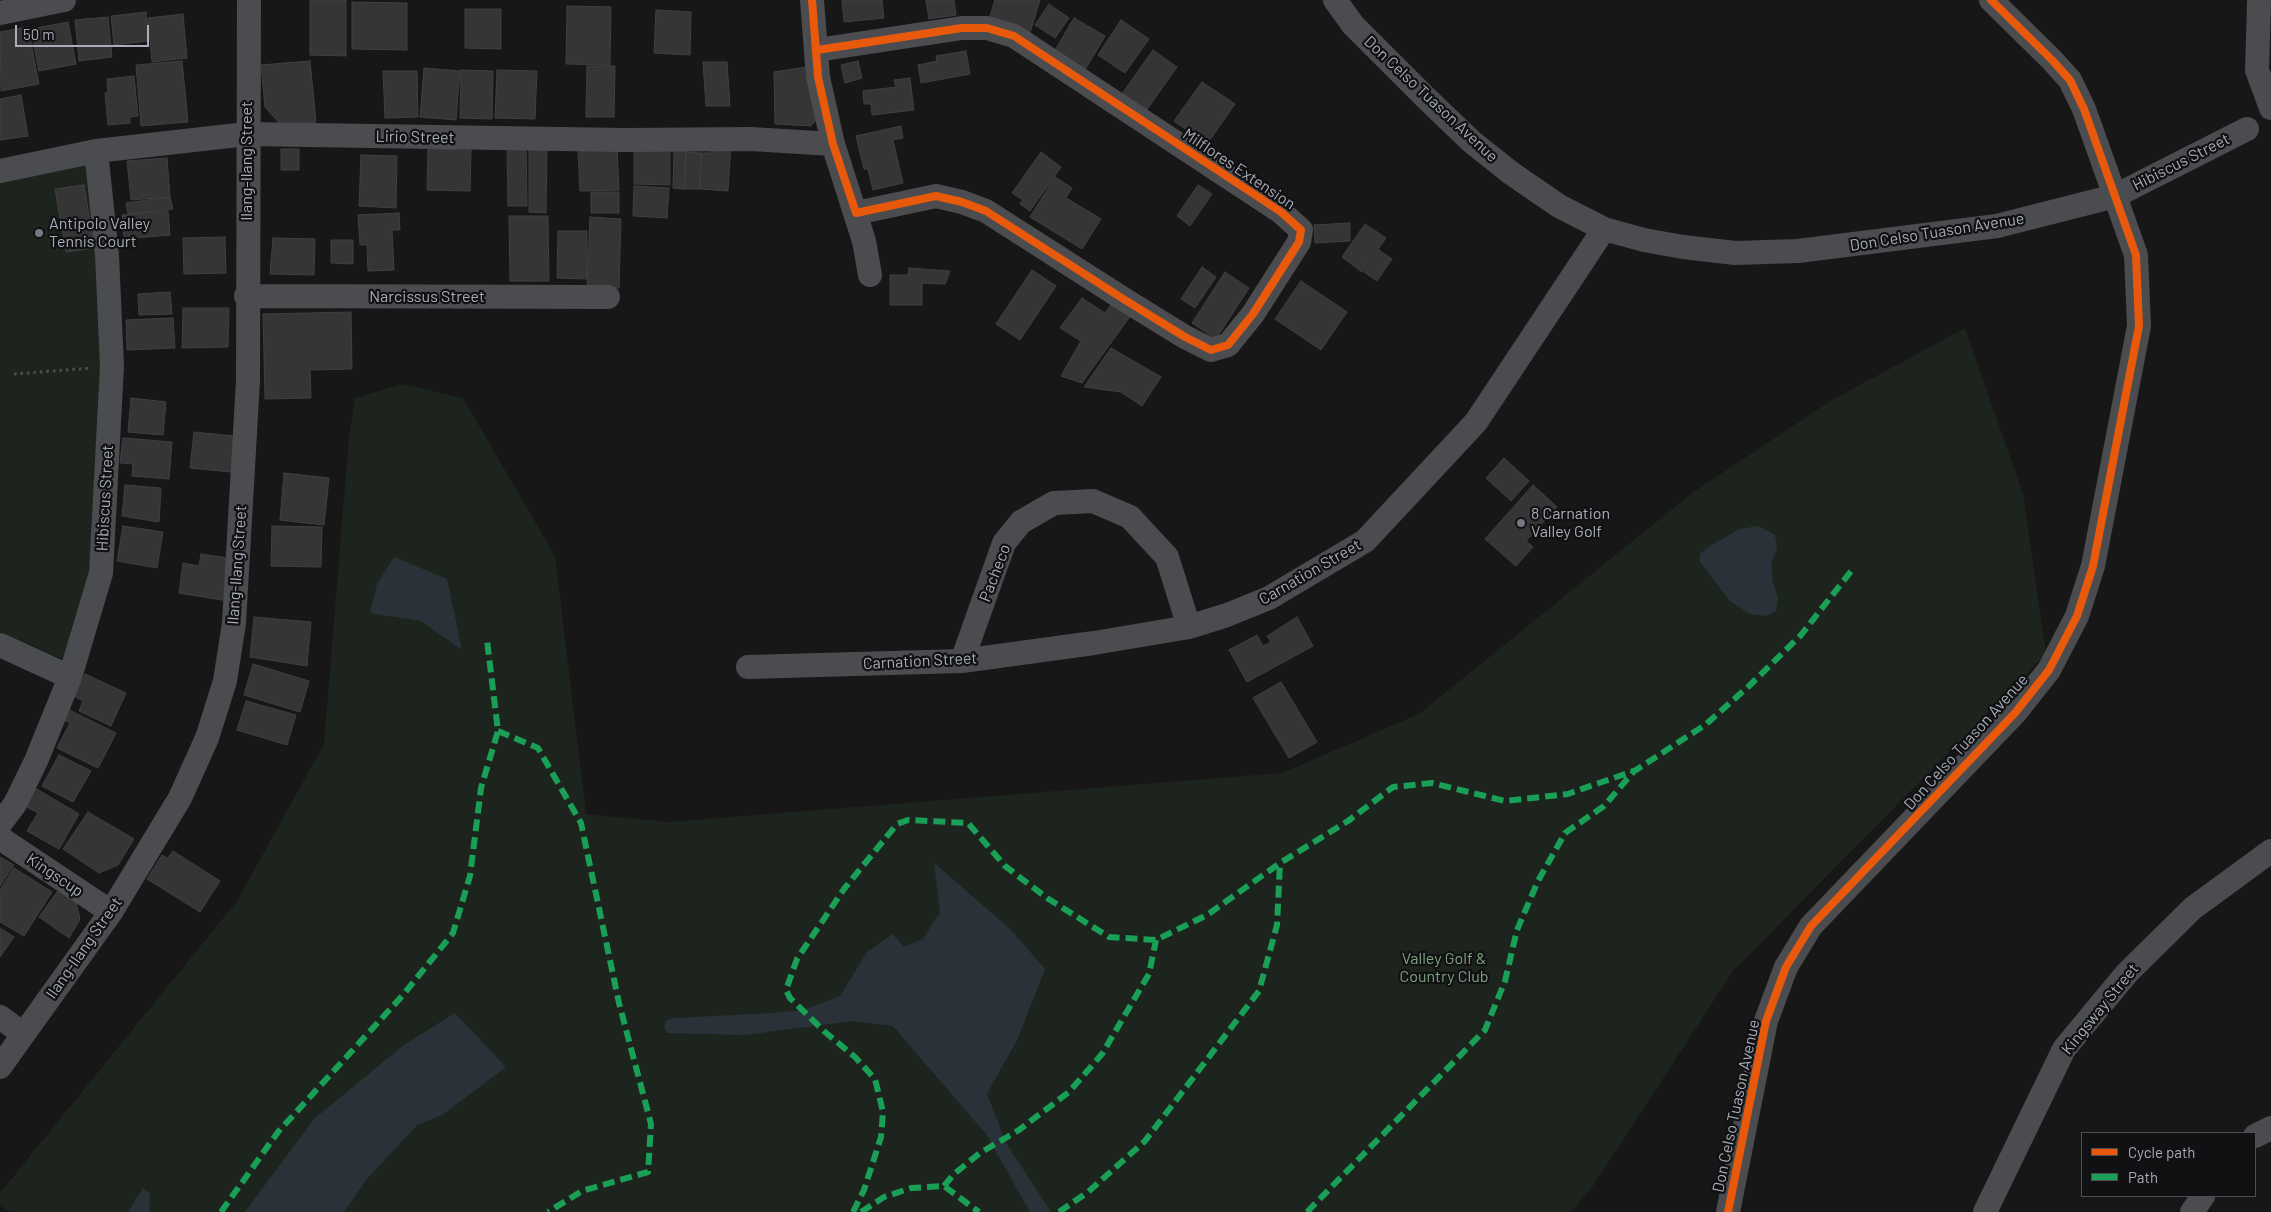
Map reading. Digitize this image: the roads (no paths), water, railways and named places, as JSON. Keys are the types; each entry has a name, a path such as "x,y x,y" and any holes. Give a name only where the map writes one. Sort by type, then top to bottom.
{"street":[{"path":"0,13 64,0"},
{"name":"Ilang-Ilang Street","path":"0,1066 111,912 180,798 207,738 225,681 234,623 248,380 246,296 249,0"},
{"path":"812,0 818,77 833,144 864,241 870,275"},
{"name":"Don Celso Tuason Avenue","path":"1335,0 1353,25 1472,142 1511,173 1559,206 1604,229 1644,240 1735,253 1798,251 1997,226 2115,196 2136,255 2139,326 2093,566 2077,616 2049,670 2015,713 1811,926 1786,967 1766,1021 1728,1212"},
{"path":"1991,0 2070,80 2084,109 2115,196"},
{"path":"2261,0 2259,3 2257,70 2271,108"},
{"name":"Milflores Extension","path":"817,50 962,28 987,28 1014,36 1281,212 1301,230 1299,242 1253,314 1228,345 1211,350 1185,338 986,211 962,202 936,196 856,213"},
{"name":"Hibiscus Street","path":"2115,196 2247,129"},
{"name":"Lirio Street","path":"0,170 96,151 247,134 624,140 751,139 833,144"},
{"name":"Hibiscus Street","path":"0,824 15,804 36,761 70,677 101,573 112,366 107,255 96,151"},
{"name":"Carnation Street","path":"748,667 962,661 1094,643 1189,627 1227,615 1269,598 1365,541 1476,422 1604,229"},
{"name":"Narcissus Street","path":"246,296 608,297"},
{"name":"Pacheco","path":"962,661 1004,543 1021,522 1054,504 1093,501 1130,517 1167,557 1189,627"},
{"path":"0,645 70,677"},
{"name":"Kingscup","path":"0,838 111,912"},
{"name":"Kingsway Street","path":"1985,1212 2064,1049 2127,973 2193,908 2271,851"},
{"path":"0,1017 23,1034"},
{"path":"2256,1136 2271,1128"},
{"path":"2192,1212 2201,1197"}],"place":[{"name":"Antipolo Valley Tennis Court","path":"39,233"},
{"name":"8 Carnation Valley Golf","path":"1521,523"}],"park label":[{"name":"Valley Golf & Country Club","path":"1444,968"}]}
